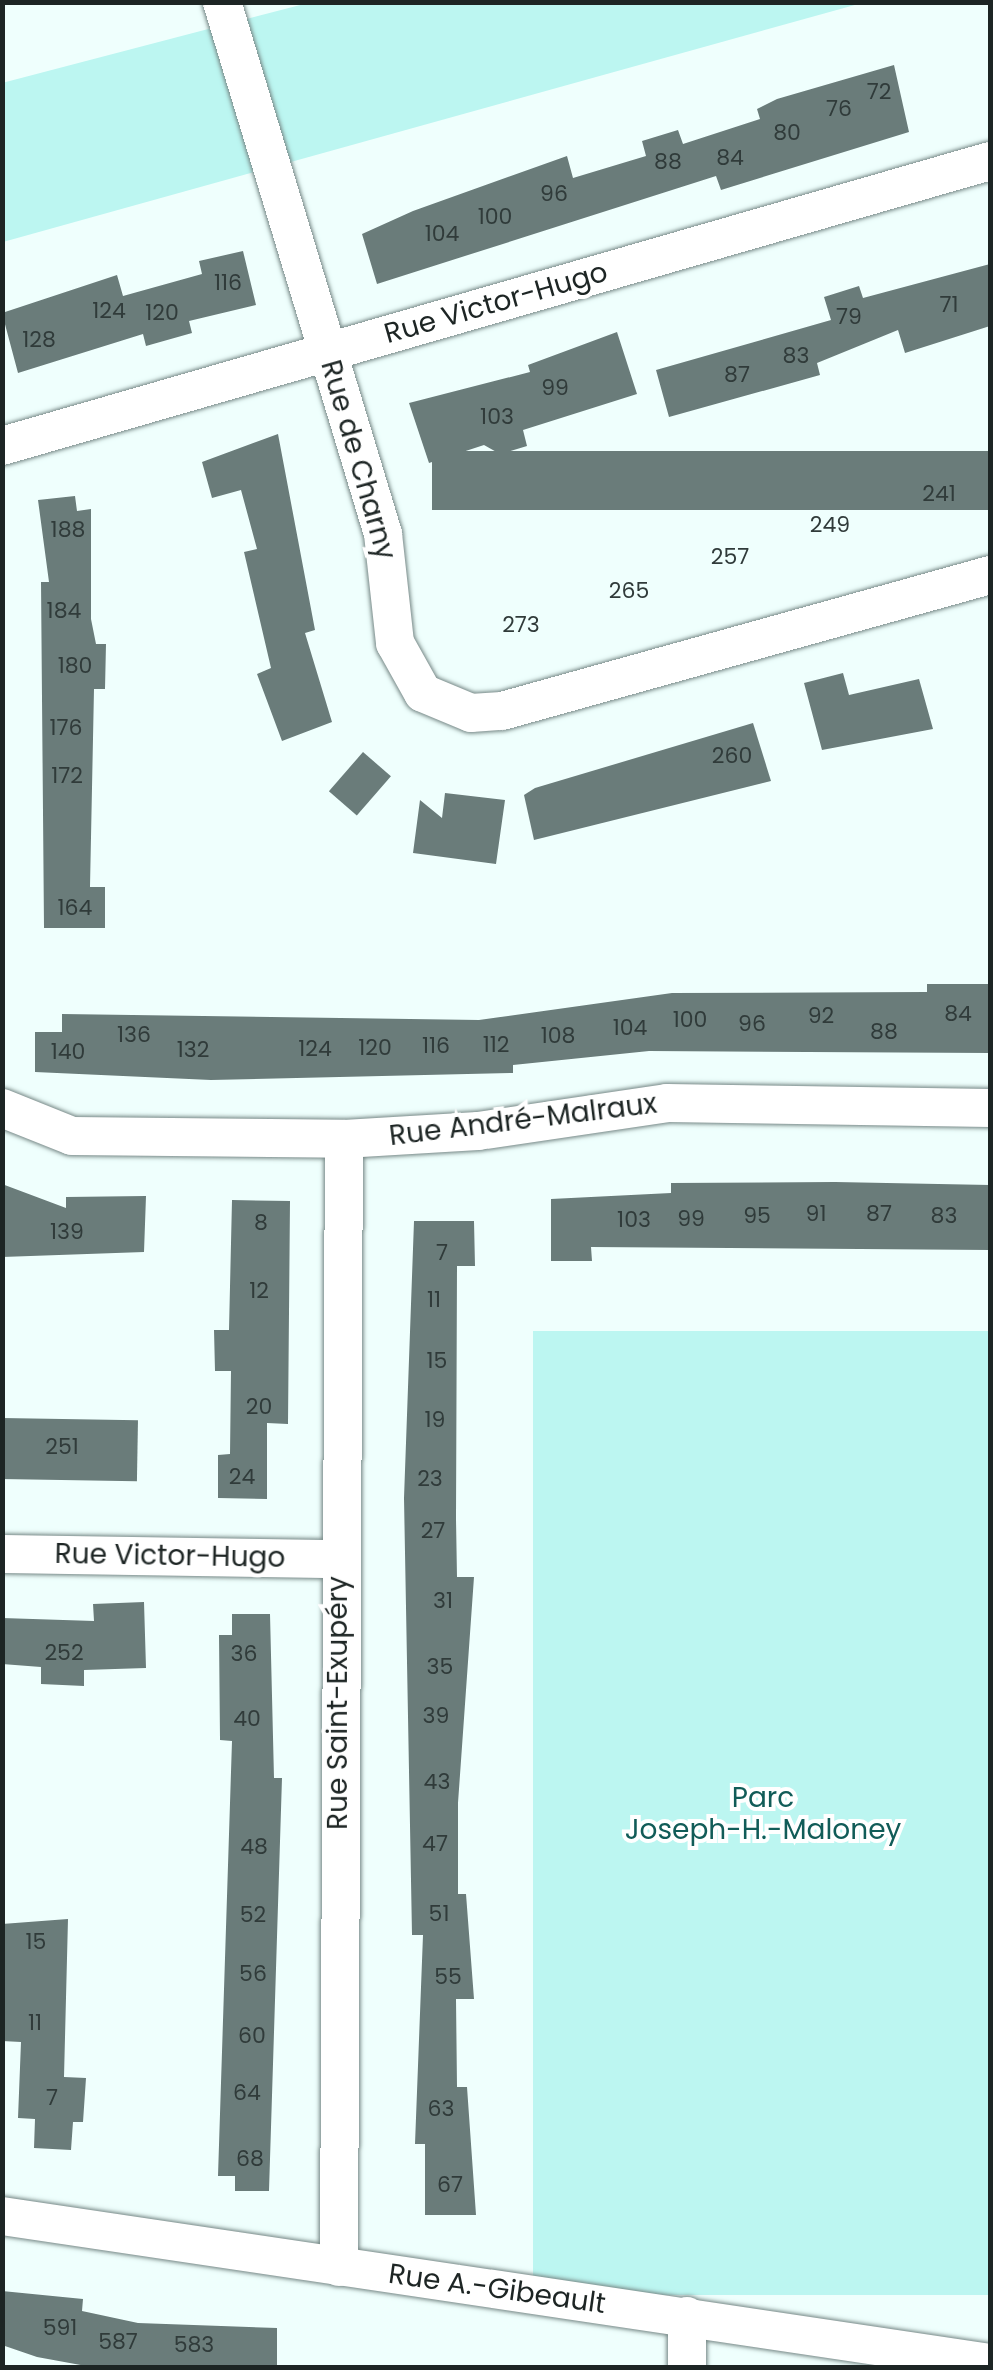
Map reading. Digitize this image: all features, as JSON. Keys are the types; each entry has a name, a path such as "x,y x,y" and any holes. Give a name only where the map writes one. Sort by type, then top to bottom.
{"street":[{"name":"Rue de Charny","path":"222,2 383,534 395,643 422,694 444,706 502,712 990,575"},
{"name":"Rue Victor-Hugo","path":"2,446 990,161"},
{"name":"Rue André-Malraux","path":"2,1108 72,1136 344,1139 478,1131 667,1103 990,1108"},
{"name":"Rue Saint-Exupéry","path":"339,2267 338,1559 344,1139"},
{"name":"Rue Victor-Hugo","path":"2,1554 338,1559"},
{"name":"Rue A.-Gibeault","path":"2,2216 990,2363"},
{"path":"687,2316 687,2368"}],"green space":[{"path":"308,3 862,3 3,242 2,83"},
{"name":"Parc Joseph-H.-Maloney","path":"533,1331 990,1331 990,2295 533,2295"}],"building":[{"path":"894,65 909,132 721,190 716,176 377,284 362,234 413,211 567,156 573,178 646,156 642,141 678,130 683,144 760,119 757,109 777,99"},
{"path":"243,251 256,305 189,321 192,333 146,346 143,334 18,373 2,313 117,275 123,296 202,274 199,261"},
{"path":"990,264 990,326 905,353 898,330 817,363 820,375 669,417 656,370 831,320 824,297 859,286 863,298"},
{"path":"617,332 637,394 523,430 527,446 500,454 484,445 429,463 409,403 530,372 528,365"},
{"path":"278,434 315,630 305,633 332,722 282,741 257,674 271,668 244,552 257,549 241,490 212,498 202,462"},
{"path":"432,451 990,451 990,510 432,510"},
{"path":"75,496 77,511 91,509 91,619 96,644 106,644 105,689 94,689 90,887 105,887 105,928 44,928 41,582 49,582 38,500"},
{"path":"843,673 849,695 919,679 933,729 822,750 804,683"},
{"path":"753,723 771,781 534,840 524,795 535,788"},
{"path":"363,752 391,776 357,816 329,791"},
{"path":"445,793 505,800 496,864 413,853 420,800 442,818"},
{"path":"927,984 990,984 990,1053 649,1051 513,1065 513,1073 211,1080 35,1072 35,1032 62,1032 62,1014 479,1020 672,993 927,992"},
{"path":"671,1183 990,1185 990,1250 591,1247 592,1261 551,1261 551,1199 671,1193"},
{"path":"2,1184 66,1208 66,1197 146,1196 144,1252 2,1257"},
{"path":"232,1200 290,1201 288,1424 267,1423 267,1499 218,1498 218,1455 230,1454 231,1371 215,1371 214,1330 229,1330"},
{"path":"414,1221 474,1221 475,1266 457,1266 456,1519 457,1577 474,1577 458,1803 458,1894 466,1894 474,1999 456,1999 457,2087 467,2087 476,2215 425,2215 425,2144 415,2144 423,1935 412,1935 404,1498"},
{"path":"2,1418 138,1420 137,1481 2,1479"},
{"path":"144,1602 146,1668 84,1670 84,1686 41,1684 41,1667 2,1664 2,1618 94,1621 93,1604"},
{"path":"232,1614 270,1614 274,1778 282,1778 269,2191 235,2191 235,2176 218,2176 232,1741 220,1740 219,1635 232,1635"},
{"path":"68,1919 64,2077 86,2078 83,2122 73,2122 71,2150 34,2148 35,2119 18,2118 21,2042 2,2041 2,1924"},
{"path":"2,2291 83,2299 82,2311 138,2323 277,2328 277,2368 97,2368 37,2357 2,2345"}]}
